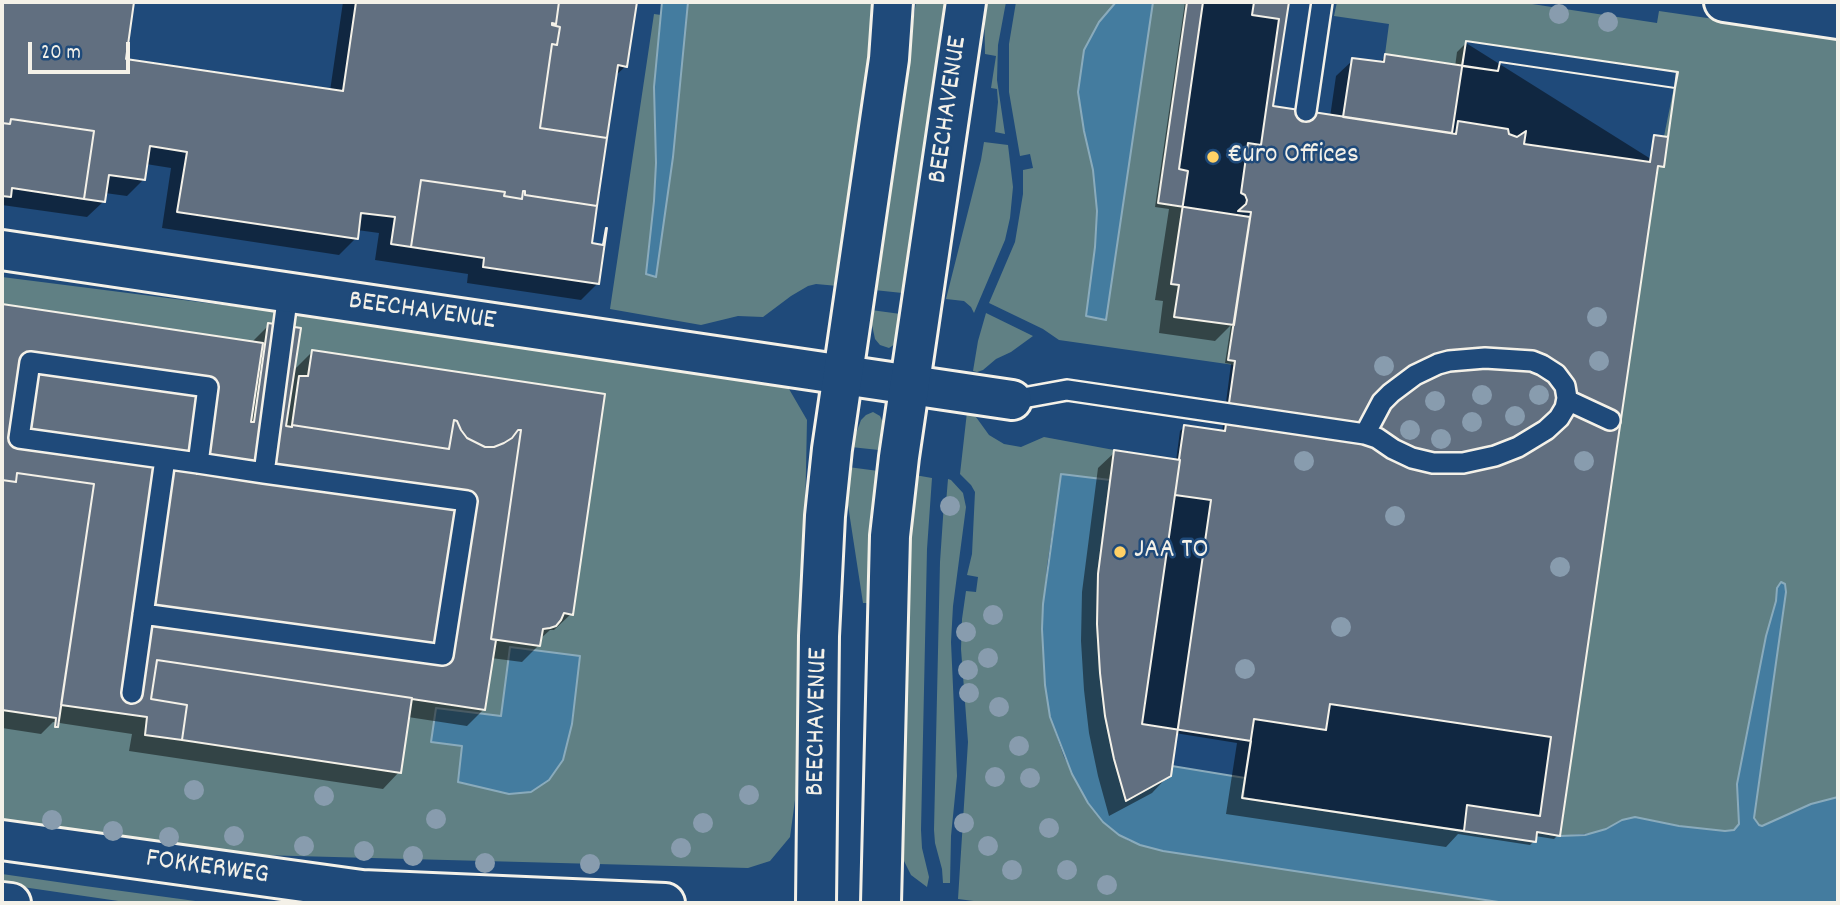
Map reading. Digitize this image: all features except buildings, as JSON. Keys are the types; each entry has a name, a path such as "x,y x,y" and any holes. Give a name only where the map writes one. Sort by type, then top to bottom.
{"street":[{"name":"BEECHAVENUE","path":"816,903 820,636 825,516 832,449 889,59 893,2"},
{"name":"BEECHAVENUE","path":"881,903 888,561 892,510 966,2"},
{"path":"1724,2 1838,19"},
{"name":"BEECHAVENUE","path":"2,250 1012,400"},
{"name":"FOKKERWEG","path":"2,840 362,890 666,903"},
{"path":"2,902 11,903"}],"lane":[{"path":"1306,111 1322,2"},
{"path":"264,473 288,293"},
{"path":"1012,400 1067,390 1365,434 1412,458 1433,463 1463,463 1495,456 1546,430 1565,408 1565,386 1556,373 1532,361 1485,358 1449,361 1427,368 1391,393 1379,406 1365,434"},
{"path":"143,614 443,654 467,501 19,438 30,362 208,387 198,463"},
{"path":"1567,400 1610,420"},
{"path":"132,693 164,459"}],"green space":[{"path":"688,2 880,2 838,286 808,286 763,317 738,316 701,325 610,309 654,14 661,15 654,87 654,201 646,274 656,276 673,157"},
{"path":"916,2 955,2 912,294 874,290"},
{"path":"984,2 1006,2 998,45 997,80 1005,134 995,132 997,89 991,88 996,56 985,54"},
{"path":"1016,2 1116,2 1099,22 1084,50 1078,92 1093,170 1097,211 1086,315 1106,319 1153,2 1187,2 1158,203 1183,207 1171,283 1179,285 1175,316 1234,325 1234,365 1059,340 1043,329 989,303 1015,242 1023,194 1023,170 1033,168 1030,154 1020,156 1009,92 1009,44"},
{"path":"1337,2 1519,2 1657,23 1659,11 1838,37 1838,797 1811,804 1762,826 1754,818 1786,592 1777,588 1738,784 1737,828 1725,831 1679,826 1635,817 1595,833 1560,836 1658,166 1677,72 1466,41 1462,66 1385,54 1389,24 1334,16"},
{"path":"984,142 1008,145 1013,187 1005,240 974,313 964,301 946,299"},
{"path":"2,277 750,372 789,389 807,420 800,763 790,837 770,861 748,868 221,854 2,821 2,710 56,718 55,726 58,727 16,482 2,480"},
{"path":"871,310 908,315 895,344 889,348 880,345 875,339"},
{"path":"986,313 1033,336 977,372 973,371"},
{"path":"873,412 880,416 886,429 888,451 851,447 861,420"},
{"path":"967,412 976,417 989,435 1004,444 1021,447 1044,437 1114,450 1110,480 1061,474 1047,566 1042,629 1050,717 1064,757 1088,803 1103,822 1129,841 1163,851 1505,903 989,903 958,899 968,742 961,649 962,619 966,591 976,592 978,577 967,575 972,554 975,492 960,474"},
{"path":"848,467 886,472 877,603 863,603 846,492"},
{"path":"909,474 932,478 927,549 921,830 929,877 927,887 911,875 899,851"},
{"path":"948,479 963,493 966,507 951,642 957,776 950,883 943,883 934,830 940,562"},
{"path":"2,874 210,903 132,903 2,884"}],"water":[{"path":"662,2 688,2 673,157 656,277 646,274 654,201 654,87"},
{"path":"1116,2 1153,2 1106,320 1086,316 1097,211 1093,170 1078,92 1084,50 1099,22"},
{"path":"1061,474 1110,480 1098,574 1097,624 1105,716 1126,801 1171,776 1172,766 1245,778 1243,798 1535,842 1537,832 1560,836 1585,835 1635,817 1679,826 1734,830 1739,824 1737,784 1766,636 1777,588 1781,582 1785,584 1786,592 1754,818 1762,826 1811,804 1838,797 1838,903 1505,903 1163,851 1140,845 1119,835 1103,822 1088,803 1072,774 1050,717 1045,685 1043,604"},
{"path":"510,647 580,656 572,724 563,760 549,780 531,792 509,794 458,782 462,746 431,742 436,708 501,716"}],"place":[{"name":"€uro Offices","path":"1213,157"},
{"name":"JAA TO","path":"1120,552"}]}
